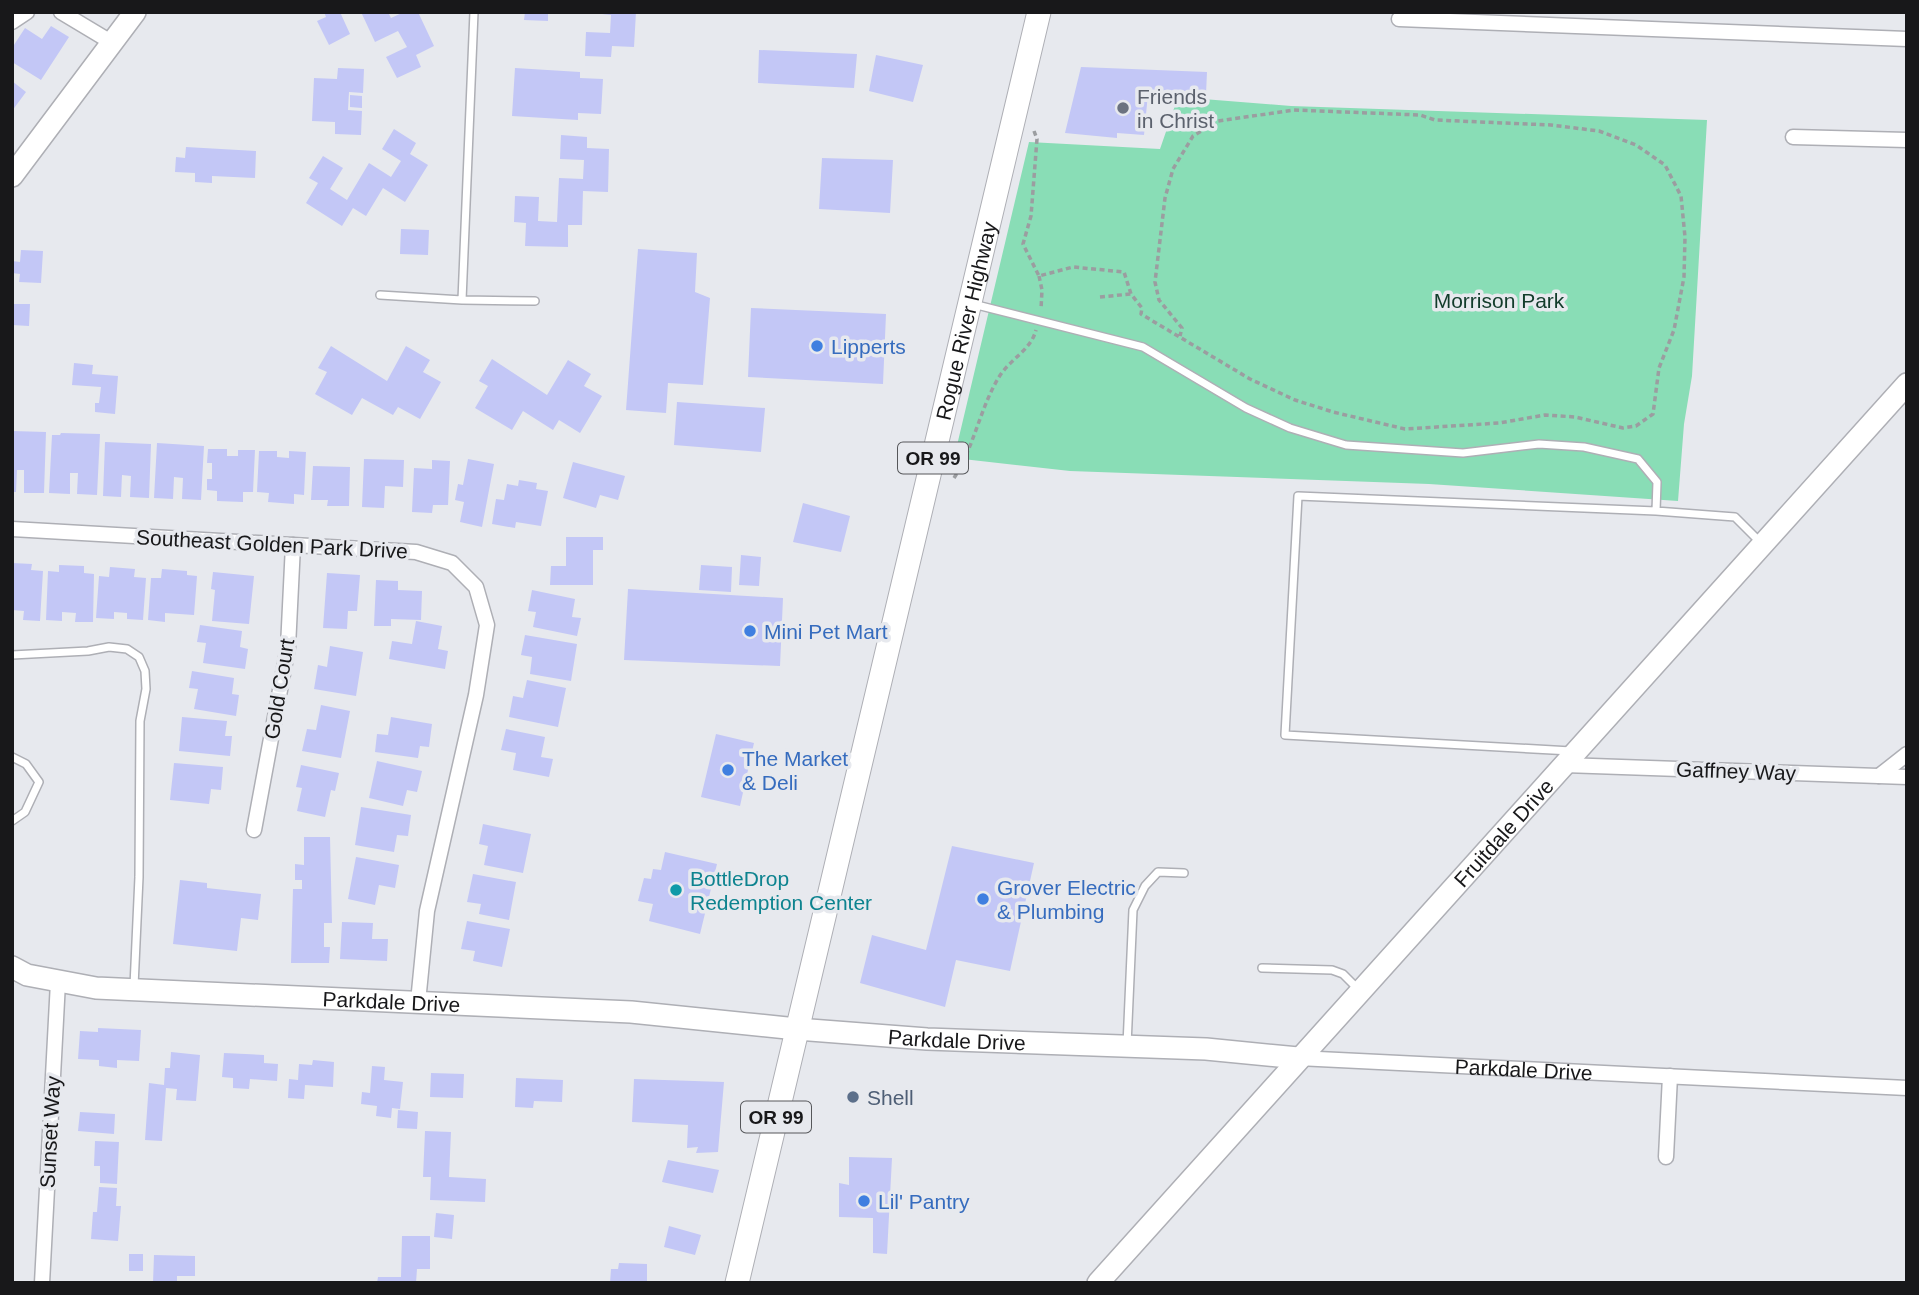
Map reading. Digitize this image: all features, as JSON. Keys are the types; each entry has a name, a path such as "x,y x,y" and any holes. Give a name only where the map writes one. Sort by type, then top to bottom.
{"main road":[{"path":"12,176 135,12"},
{"name":"Rogue River Highway","path":"737,1283 1039,12"},
{"name":"Fruitdale Drive","path":"1098,1283 1907,384"},
{"name":"Parkdale Drive","path":"12,967 27,975 96,988 631,1012 927,1039 1206,1049 1298,1058"}],"street":[{"path":"12,22 27,12"},
{"path":"61,12 111,42"},
{"path":"1399,19 1907,38"},
{"path":"1794,137 1907,140"},
{"name":"Southeast Golden Park Drive","path":"12,529 415,552 452,563 475,587 486,625 476,695 428,911 418,1002"},
{"name":"Gold Court","path":"254,830 288,647 293,545"},
{"path":"1879,776 1907,754"},
{"name":"Gaffney Way","path":"1570,758 1907,777"},
{"name":"Sunset Way","path":"42,1283 58,982"},
{"name":"Parkdale Drive","path":"1298,1058 1907,1088"},
{"path":"1666,1157 1670,1076"}],"lane":[{"path":"462,300 474,12"},
{"path":"380,295 535,301"},
{"path":"969,303 1143,347 1246,408 1290,428 1346,445 1463,453 1539,444 1584,447 1637,459 1657,481 1657,511"},
{"path":"1570,758 1285,735 1298,496 1657,511 1735,517 1761,544"},
{"path":"12,655 88,651 109,647 127,649 139,657 145,671 146,689 141,721 134,990"},
{"path":"12,757 26,764 39,782 25,812 12,821"},
{"path":"1127,1046 1133,910 1145,886 1158,872 1184,873"},
{"path":"1262,968 1332,970 1343,974 1359,991"}],"path":[{"path":"1039,276 1073,267 1124,272 1131,294 1142,308 1141,314 1250,379 1295,400 1333,412 1405,429 1499,423 1545,415 1575,417 1623,428 1636,426 1653,414 1659,368 1666,354 1684,277 1685,237 1681,196 1665,165 1636,145 1599,131 1551,124 1435,120 1420,115 1294,110 1218,121 1193,136 1173,169 1165,198 1155,282 1159,300 1182,328 1180,337"},
{"path":"954,478 1003,370 1034,340 1041,303 1039,276 1023,244 1033,196 1037,139 1034,131"},
{"path":"1100,297 1131,294"}],"green space":[{"name":"Morrison Park","path":"1178,97 1291,106 1707,120 1692,376 1684,424 1678,501 1429,484 1070,471 954,458 1029,142 1160,149"}],"building":[{"path":"324,12 340,12 350,34 329,45 317,21 326,17"},
{"path":"361,12 388,12 391,18 404,12 418,12 434,46 416,55 421,67 397,78 386,57 407,47 398,31 375,42"},
{"path":"525,12 548,12 548,21 524,20"},
{"path":"602,12 636,12 634,47 612,46 611,57 585,56 586,32 610,33 611,15"},
{"path":"51,26 69,37 41,80 12,62 12,48 25,28 42,39"},
{"path":"759,50 857,54 854,88 758,83"},
{"path":"876,55 923,65 913,102 869,91"},
{"path":"1081,67 1207,72 1206,94 1148,94 1144,135 1117,133 1117,138 1065,133"},
{"path":"338,68 364,69 363,93 349,92 348,110 362,111 361,135 335,134 335,122 312,121 314,78 337,79"},
{"path":"515,68 580,72 580,78 603,79 601,114 578,113 578,120 512,116"},
{"path":"12,81 26,92 12,111"},
{"path":"350,95 362,96 362,108 350,107"},
{"path":"394,129 416,143 410,154 428,165 405,202 383,188 366,216 353,208 342,226 306,203 318,183 309,178 323,156 343,168 330,189 347,200 369,163 391,177 401,161 382,149"},
{"path":"561,135 587,137 587,148 609,149 608,192 583,191 582,225 568,225 568,247 525,246 526,223 514,222 515,196 539,197 538,221 557,222 559,178 583,179 584,160 560,159"},
{"path":"186,147 256,151 255,178 212,176 212,183 195,182 195,173 175,172 176,157 185,158"},
{"path":"822,158 893,160 890,213 819,209"},
{"path":"401,229 429,230 428,255 400,254"},
{"path":"638,249 697,253 695,292 710,298 703,385 668,383 666,413 626,410"},
{"path":"21,250 43,251 41,283 19,282 20,274 12,273 12,261 20,262"},
{"path":"12,304 30,304 29,326 12,325"},
{"name":"Lipperts","path":"751,308 886,314 883,384 748,377"},
{"path":"331,346 387,381 406,346 430,360 423,372 441,382 420,419 398,407 393,415 362,398 352,415 315,394 327,372 318,368"},
{"path":"492,359 547,395 568,360 591,374 584,386 602,396 580,433 559,420 553,430 523,411 512,430 475,408 488,386 479,381"},
{"path":"74,363 93,365 92,374 118,376 115,414 95,412 95,403 99,403 101,387 72,385"},
{"path":"677,402 765,408 761,452 674,445"},
{"path":"12,431 46,432 44,493 24,493 24,470 17,470 16,492 12,492"},
{"path":"100,434 97,495 77,494 78,473 70,473 70,494 49,493 52,435"},
{"path":"105,442 151,444 149,498 130,497 131,476 122,475 121,497 103,496"},
{"path":"157,443 204,446 201,500 182,499 183,478 174,477 173,499 154,498"},
{"path":"208,449 227,449 227,456 238,456 238,450 255,450 253,492 243,492 243,502 217,501 217,491 207,490 207,479 212,479 212,463 207,463"},
{"path":"259,451 277,451 277,457 289,458 289,451 306,452 304,495 294,494 294,504 268,502 269,493 257,492"},
{"path":"364,459 404,460 403,487 385,486 384,508 362,507"},
{"path":"468,459 494,464 482,527 460,522 464,502 455,500 458,484 463,485"},
{"path":"432,460 450,461 448,505 433,505 432,513 412,512 414,468 432,469"},
{"path":"573,462 625,476 618,500 600,495 596,508 563,498"},
{"path":"313,466 350,467 349,506 327,506 328,500 311,500"},
{"path":"519,480 537,483 536,489 548,491 541,526 516,522 515,528 492,524 496,499 504,500 507,484 518,486"},
{"path":"803,503 850,516 841,552 793,542"},
{"path":"566,537 603,537 603,550 593,550 593,585 550,585 551,566 566,566"},
{"path":"741,555 761,557 759,586 739,585"},
{"path":"12,563 32,564 31,570 43,571 40,621 23,620 24,611 12,610"},
{"path":"59,565 84,566 84,573 94,574 93,622 75,622 76,613 62,612 62,621 46,620 48,571 59,572"},
{"path":"701,565 732,567 731,592 699,590"},
{"path":"110,567 135,569 134,577 146,578 143,620 127,619 127,613 114,612 114,619 96,618 99,576 109,577"},
{"path":"162,569 187,571 187,575 197,576 194,615 165,613 165,622 148,620 151,578 161,578"},
{"path":"213,572 254,576 249,624 212,621 215,590 211,589"},
{"path":"327,573 360,575 357,611 348,611 347,629 323,628"},
{"path":"376,580 398,581 398,590 422,591 421,620 391,619 391,626 374,626"},
{"path":"628,589 783,598 780,666 624,660"},
{"path":"532,590 575,599 572,617 581,618 577,636 533,627 536,612 528,611"},
{"path":"416,621 442,626 438,649 448,651 445,669 389,659 392,641 412,644"},
{"path":"200,625 242,631 240,647 248,649 245,669 203,663 206,643 197,642"},
{"path":"525,635 577,644 571,681 530,674 532,657 521,655"},
{"path":"330,646 363,652 356,696 314,689 318,665 327,667"},
{"path":"192,671 234,678 232,694 239,695 236,716 194,709 198,689 189,688"},
{"path":"527,680 566,688 558,727 509,717 513,696 523,698"},
{"path":"321,705 350,711 341,758 302,751 307,729 316,730"},
{"path":"182,717 227,721 225,736 232,736 230,756 179,751"},
{"path":"391,717 432,724 429,747 420,746 418,758 375,752 377,734 388,735"},
{"path":"506,729 545,737 541,757 553,759 549,777 513,770 516,753 501,750"},
{"name":"The Market & Deli","path":"716,734 754,743 740,806 701,797"},
{"path":"377,761 422,771 417,792 407,790 403,806 369,798"},
{"path":"174,763 223,767 221,790 211,789 209,804 170,800"},
{"path":"301,765 339,773 335,791 331,790 325,817 297,811 302,788 296,787"},
{"path":"361,807 411,815 408,836 397,835 394,852 355,845"},
{"path":"483,824 531,834 523,873 484,865 488,846 479,844"},
{"path":"304,837 330,837 332,923 324,923 324,947 330,947 329,963 291,963 293,889 302,889 302,880 295,880 295,864 304,865"},
{"name":"Grover Electric & Plumbing","path":"952,846 1034,863 1010,971 956,960 945,1007 860,983 872,935 926,950"},
{"name":"BottleDrop Redemption Center","path":"665,852 717,864 700,934 649,921 653,904 638,901 644,878 651,879 653,869 661,870"},
{"path":"356,857 399,865 395,888 379,885 375,905 348,899"},
{"path":"473,874 516,882 509,920 479,914 481,904 467,902"},
{"path":"180,880 207,883 207,888 261,894 258,920 241,918 237,951 173,944"},
{"path":"467,921 510,929 502,967 473,961 475,951 461,949"},
{"path":"342,922 373,923 372,939 388,939 387,961 340,959"},
{"path":"98,1028 141,1030 139,1061 117,1060 117,1068 99,1066 99,1060 78,1059 80,1031 98,1032"},
{"path":"171,1052 200,1055 196,1101 176,1100 177,1089 166,1088 162,1141 145,1140 149,1083 164,1085 165,1068 170,1068"},
{"path":"224,1053 264,1055 264,1063 278,1064 277,1081 250,1079 249,1089 233,1088 233,1078 222,1077"},
{"path":"313,1060 334,1062 333,1087 305,1085 304,1099 288,1098 289,1079 298,1080 299,1064 312,1065"},
{"path":"372,1066 385,1067 384,1080 403,1082 400,1109 392,1108 391,1118 376,1116 377,1106 361,1104 362,1092 370,1093"},
{"path":"431,1073 464,1074 463,1098 430,1097"},
{"path":"516,1078 563,1080 562,1102 534,1101 533,1108 515,1107"},
{"path":"634,1079 724,1082 718,1152 696,1153 698,1147 687,1148 688,1125 632,1122"},
{"path":"398,1110 418,1112 417,1129 397,1128"},
{"path":"80,1112 115,1114 114,1134 78,1131"},
{"path":"425,1131 451,1132 449,1177 486,1179 485,1202 430,1200 431,1177 423,1177"},
{"path":"95,1141 119,1142 117,1184 100,1183 100,1166 94,1166"},
{"name":"Lil' Pantry","path":"849,1157 892,1158 887,1254 873,1253 873,1218 839,1217 839,1183 849,1185"},
{"path":"668,1160 719,1170 713,1193 662,1182"},
{"path":"99,1187 117,1188 116,1206 121,1206 118,1241 91,1239 93,1212 97,1212"},
{"path":"436,1213 454,1215 452,1239 434,1237"},
{"path":"669,1226 701,1235 695,1255 664,1247"},
{"path":"402,1236 430,1236 430,1269 417,1269 416,1283 377,1283 378,1277 401,1277"},
{"path":"129,1254 143,1254 143,1271 129,1271"},
{"path":"154,1255 195,1256 195,1276 177,1276 177,1283 153,1283"},
{"path":"619,1263 647,1264 647,1283 610,1283 611,1269 618,1269"}],"place":[{"name":"Friends in Christ","path":"1123,108"},
{"name":"Lipperts","path":"817,346"},
{"name":"Mini Pet Mart","path":"750,631"},
{"name":"The Market & Deli","path":"728,770"},
{"name":"BottleDrop Redemption Center","path":"676,890"},
{"name":"Grover Electric & Plumbing","path":"983,899"},
{"name":"Shell","path":"853,1097"},
{"name":"Lil' Pantry","path":"864,1201"}]}
